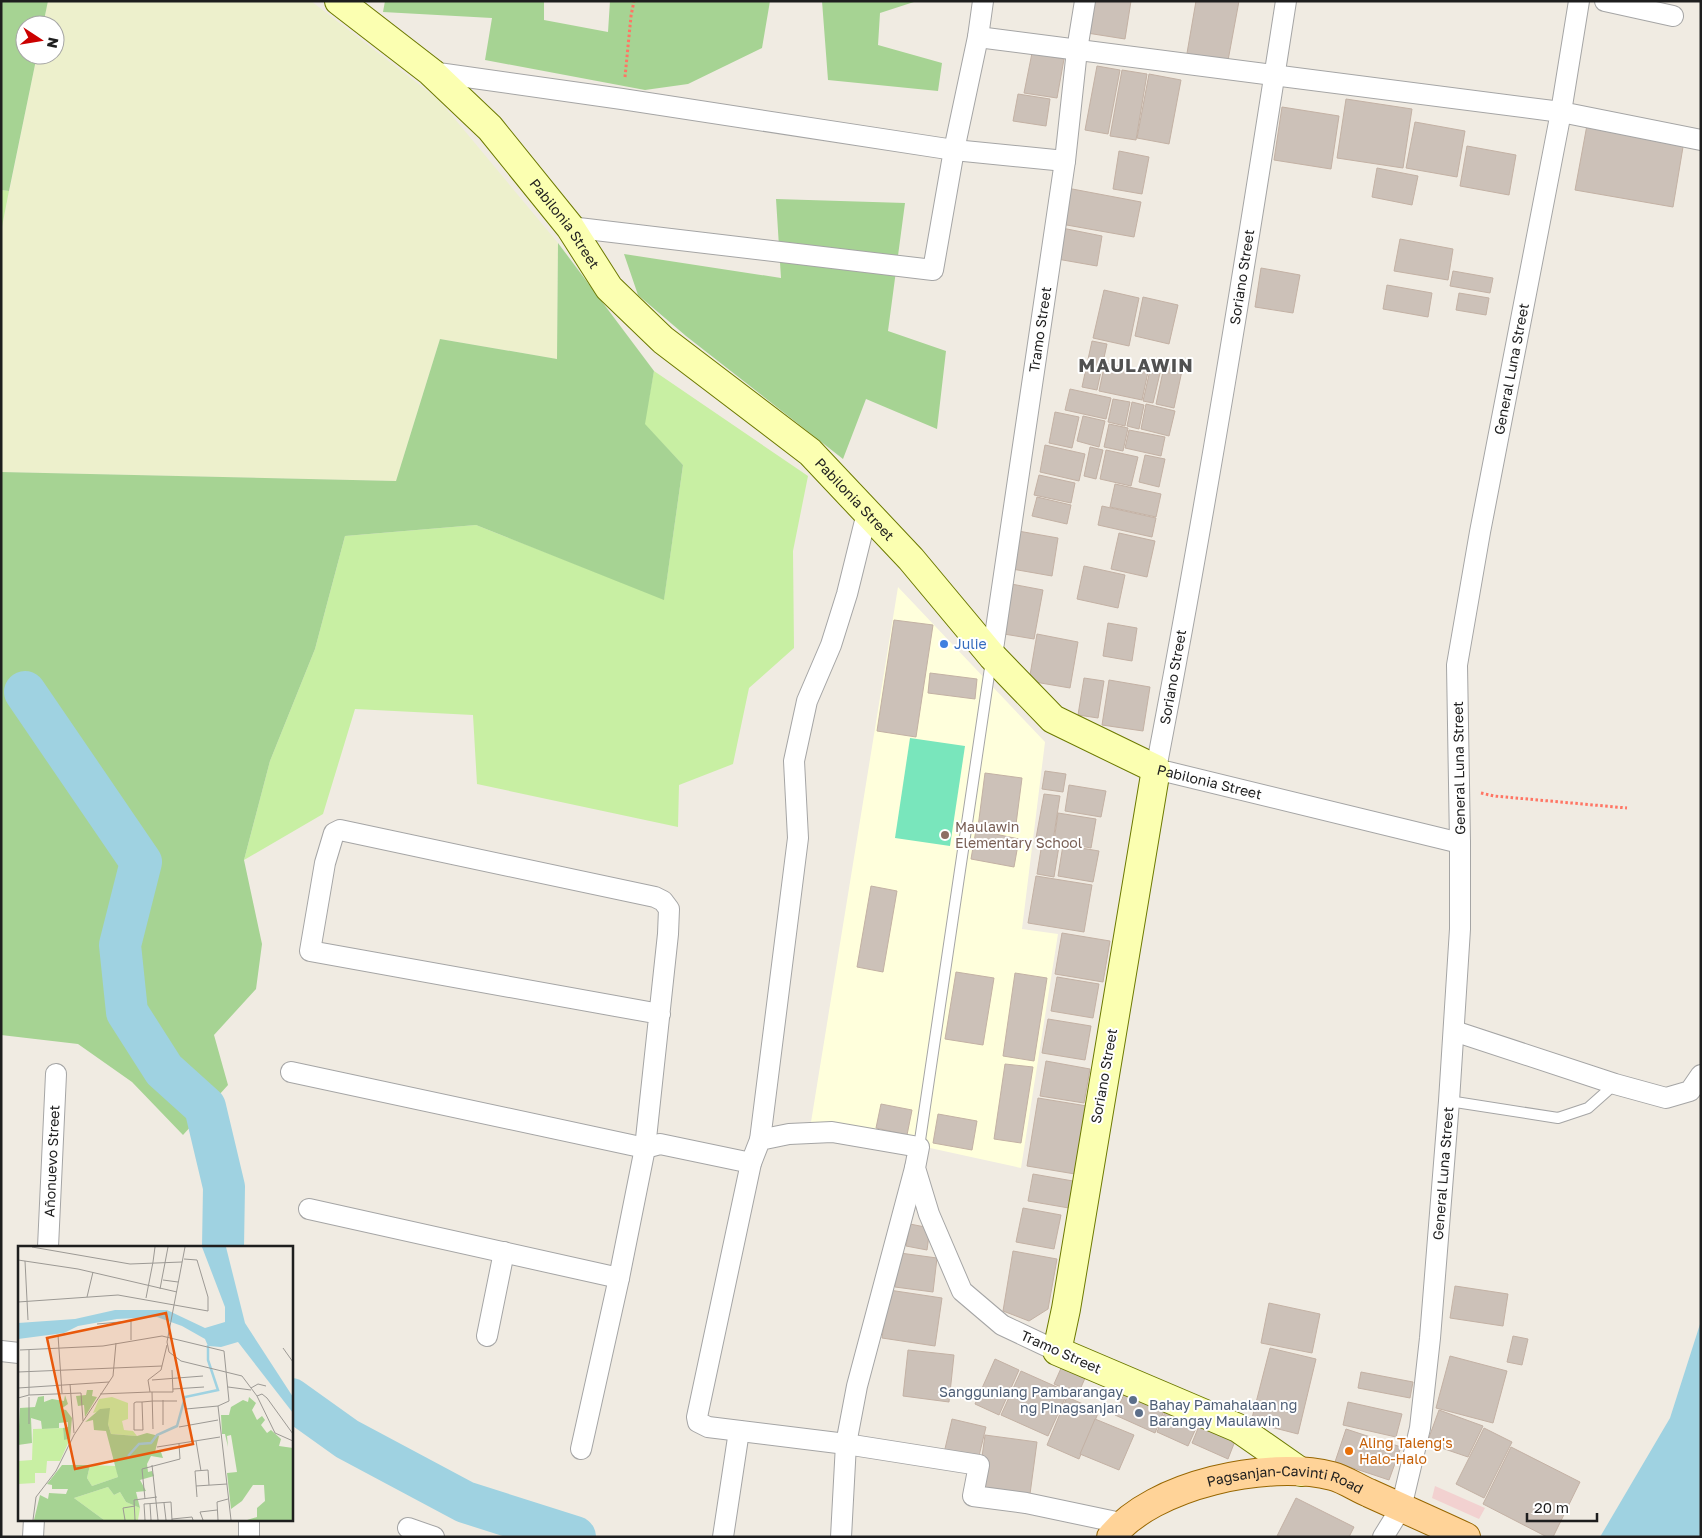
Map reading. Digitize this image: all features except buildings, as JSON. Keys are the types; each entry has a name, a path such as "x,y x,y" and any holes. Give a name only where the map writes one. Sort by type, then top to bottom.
{"main road":[{"name":"Pagsanjan-Cavinti Road","path":"1116,1530 1163,1498 1206,1481 1268,1471 1301,1472 1333,1476 1466,1537"}],"street":[{"name":"Pabilonia Street","path":"339,1 431,72 490,128 570,227 608,288 663,340 810,452 911,559 992,656 1053,718 1156,769 1460,843"},
{"path":"570,227 934,270 954,150 978,36 983,1"},
{"name":"Tramo Street","path":"992,656 1064,161 1084,1"},
{"name":"Soriano Street","path":"1057,1351 1066,1309 1156,769 1232,337 1286,1"},
{"name":"General Luna Street","path":"1382,1537 1401,1508 1421,1419 1430,1338 1449,1101 1460,929 1457,665 1480,532 1561,112 1579,1"},
{"path":"1605,1 1673,16"},
{"path":"978,36 1561,112 1701,140"},
{"path":"431,72 954,150 1064,161"},
{"path":"867,513 847,594 831,645 807,701 794,761 798,838 760,1140 752,1163 697,1417 698,1422 708,1427 846,1444 979,1465 973,1496 1026,1503 1116,1530"},
{"path":"581,1449 619,1278 645,1148 660,1014 669,909 663,901 655,897 340,830 334,833 325,863 310,951 660,1014"},
{"path":"1454,1031 1615,1084 1666,1098 1690,1091 1701,1076"},
{"path":"291,1072 645,1148 660,1144 752,1163"},
{"name":"Añonuevo Street","path":"48,1246 56,1074"},
{"path":"760,1140 789,1134 832,1132 919,1147"},
{"name":"Tramo Street","path":"919,1147 915,1168 929,1214 962,1291 1002,1325 1057,1351 1238,1428 1301,1472"},
{"path":"841,1537 846,1444 857,1386 915,1168"},
{"path":"309,1209 619,1278"},
{"path":"487,1336 504,1252"},
{"path":"1,1351 18,1352"},
{"path":"723,1537 739,1431"},
{"path":"33,1537 34,1520"},
{"path":"249,1520 249,1537"},
{"path":"408,1528 434,1537"}],"lane":[{"path":"919,1147 992,656"},
{"path":"1449,1101 1558,1118 1588,1108 1615,1084"}],"path":[{"path":"622,99 634,1"},
{"path":"1459,786 1494,796 1627,808"}],"shaded area":[{"path":"48,1 311,1 439,100 558,243 557,359 440,339 396,481 1,472 1,232 35,65 65,65 65,15 45,15"},
{"name":"Maulawin Elementary School","path":"898,587 1045,742 1022,929 1058,934 1021,1168 811,1122"},
{"path":"1435,1486 1485,1508 1479,1519 1432,1498"}],"green space":[{"path":"1,1 48,1 45,15 15,15 15,65 35,65 9,191 1,190"},
{"path":"385,1 544,1 544,20 608,32 610,1 770,1 762,48 688,84 645,90 485,60 492,18 383,12"},
{"path":"822,1 917,1 880,13 878,45 942,63 938,91 828,80"},
{"path":"1,190 9,191 1,232"},
{"path":"776,199 905,203 888,331 946,351 937,429 866,399 843,459 686,336 638,295 624,254 781,278"},
{"path":"558,243 654,371 645,424 683,465 664,600 476,525 345,536 315,649 270,761 244,860 262,944 256,989 214,1035 228,1085 183,1135 132,1082 78,1044 1,1035 1,472 396,481 440,339 557,359"},
{"path":"654,371 808,476 793,551 794,648 749,688 733,764 679,785 678,827 477,784 473,715 355,709 323,814 244,860 270,761 315,649 345,536 476,525 664,599 683,465 644,424"},
{"path":"910,738 965,746 950,846 895,838"}],"water":[{"path":"1701,1321 1701,1537 1600,1537 1670,1418"}],"waterway":[{"path":"25,692 141,862 120,945 127,1012 164,1070 205,1107 224,1187 223,1246"},
{"path":"292,1400 347,1439 465,1502 575,1537"}],"place":[{"name":"Julie","path":"944,644"},
{"name":"Maulawin Elementary School","path":"945,835"},
{"name":"Sangguniang Pambarangay ng Pinagsanjan","path":"1133,1400"},
{"name":"Bahay Pamahalaan ng Barangay Maulawin","path":"1139,1413"},
{"name":"Aling Taleng's Halo-Halo","path":"1349,1451"}],"district":[{"name":"MAULAWIN","path":"1136,365"}]}
